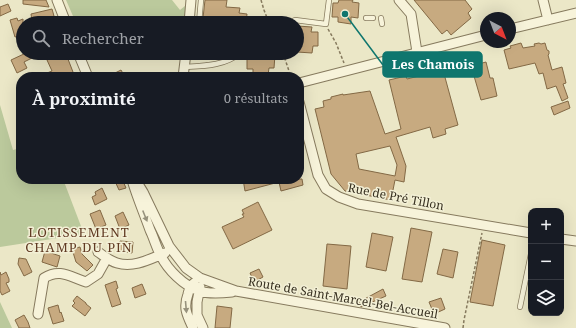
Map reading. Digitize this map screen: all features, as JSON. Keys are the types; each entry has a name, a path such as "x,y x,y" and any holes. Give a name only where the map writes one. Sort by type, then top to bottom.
{"street":[{"path":"57,0 63,16"},
{"path":"190,16 191,0"},
{"path":"399,0 411,14 416,52"},
{"path":"543,0 548,20"},
{"path":"516,28 576,14"},
{"path":"304,82 480,36"},
{"path":"81,60 86,72"},
{"path":"184,72 185,60"},
{"name":"Rue de Pré Tillon","path":"304,121 318,175 326,189 339,198 358,204 528,232"},
{"path":"133,184 160,255 177,277 200,291"},
{"name":"Route de Saint-Marcel-Bel-Accueil","path":"138,184 172,250 186,268 200,278 236,291 424,326 445,328"},
{"path":"564,239 576,241"},
{"path":"98,252 117,263 133,265 172,250"},
{"path":"38,314 44,278 51,273 61,273 86,282 98,274 107,258"},
{"path":"193,328 185,309 186,300 190,286 200,278"},
{"path":"200,278 197,315 203,328"},
{"name":"Route de Saint-Marcel-Bel-Accueil","path":"200,291 221,293 236,291"}],"lane":[{"path":"200,16 201,0"},
{"path":"304,21 326,24 329,0"},
{"path":"366,18 374,18"},
{"path":"381,18 382,24"},
{"path":"184,67 213,65 227,60"},
{"path":"520,307 528,268"}],"path":[{"path":"261,0 266,16"},
{"path":"324,24 336,43 348,70"},
{"path":"285,60 289,72"},
{"path":"463,328 483,225"}],"green space":[{"path":"66,0 172,0 180,10 185,6 190,8 189,16 73,16"},
{"path":"0,105 13,150 16,149 16,184 65,184 84,234 0,247"},
{"path":"0,302 12,328 0,328"}],"building":[{"path":"23,0 46,0 49,7 23,4"},
{"path":"205,0 227,0 226,7 240,8 239,13 247,14 247,16 203,16"},
{"path":"339,0 353,0 352,2 359,3 358,18 351,17 351,24 338,22 338,17 332,17 333,3 338,3"},
{"path":"414,0 465,0 472,9 468,13 471,18 451,35 447,30 442,34"},
{"path":"8,4 11,11 0,16 0,7"},
{"path":"52,9 54,16 31,16 31,14"},
{"path":"16,18 16,37 15,37 10,20"},
{"path":"304,26 312,27 311,32 318,32 318,46 313,46 312,53 304,52"},
{"path":"521,43 523,48 535,46 534,44 545,43 547,50 549,51 548,55 552,70 562,67 566,83 563,84 568,98 562,101 556,86 547,89 543,73 539,74 535,63 509,69 504,50 516,48 516,44"},
{"path":"16,58 16,60 28,60 24,62 27,68 17,72 11,60"},
{"path":"47,60 68,60 73,72 50,72 52,71"},
{"path":"247,60 275,60 274,68 269,68 268,72 253,72 253,69 247,69"},
{"path":"486,62 490,78 493,78 497,96 481,100 471,66"},
{"path":"443,70 458,125 445,129 446,134 433,138 430,127 396,137 406,166 404,182 395,180 391,200 345,191 331,174 315,109 324,107 323,101 331,99 331,97 370,91 385,134 401,129 389,80 406,76 407,79","holes":["390,146 397,165 395,176 359,169 356,154"]},
{"path":"568,101 570,108 554,115 551,107"},
{"path":"116,184 124,184 126,188 119,190"},
{"path":"244,184 271,184 245,191"},
{"path":"279,184 303,184 303,185 281,191"},
{"path":"102,188 107,199 95,205 92,197 96,195 95,192"},
{"path":"258,202 272,230 233,249 222,227 244,217 242,210"},
{"path":"100,210 106,225 96,229 90,214"},
{"path":"123,212 129,225 120,229 115,216"},
{"path":"411,228 432,232 422,282 402,279"},
{"path":"372,233 393,237 386,271 366,267"},
{"path":"482,240 505,245 493,306 470,302"},
{"path":"120,241 133,242 132,253 118,251"},
{"path":"327,244 351,246 347,289 323,286"},
{"path":"80,247 82,254 93,265 87,271 76,262 72,249"},
{"path":"443,249 458,252 453,278 437,274"},
{"path":"45,251 60,256 57,267 42,262"},
{"path":"19,258 26,259 32,272 24,276 18,264"},
{"path":"259,269 263,277 254,282 250,273"},
{"path":"0,272 1,275 6,272 9,279 9,282 6,283 10,291 2,295 0,291"},
{"path":"116,281 118,288 116,289 121,304 112,307 105,285"},
{"path":"142,284 146,294 135,298 132,288"},
{"path":"383,289 386,296 361,307 359,302"},
{"path":"77,296 91,308 85,316 72,306 75,303 73,301"},
{"path":"441,298 445,309 434,314 429,302"},
{"path":"58,305 64,321 53,324 48,308"},
{"path":"217,306 232,308 230,328 215,328"},
{"path":"24,315 30,328 19,328 15,320"}],"place":[{"name":"Les Chamois","path":"345,14"}],"district":[{"name":"LOTISSEMENT CHAMP DU PIN","path":"79,240"}]}
